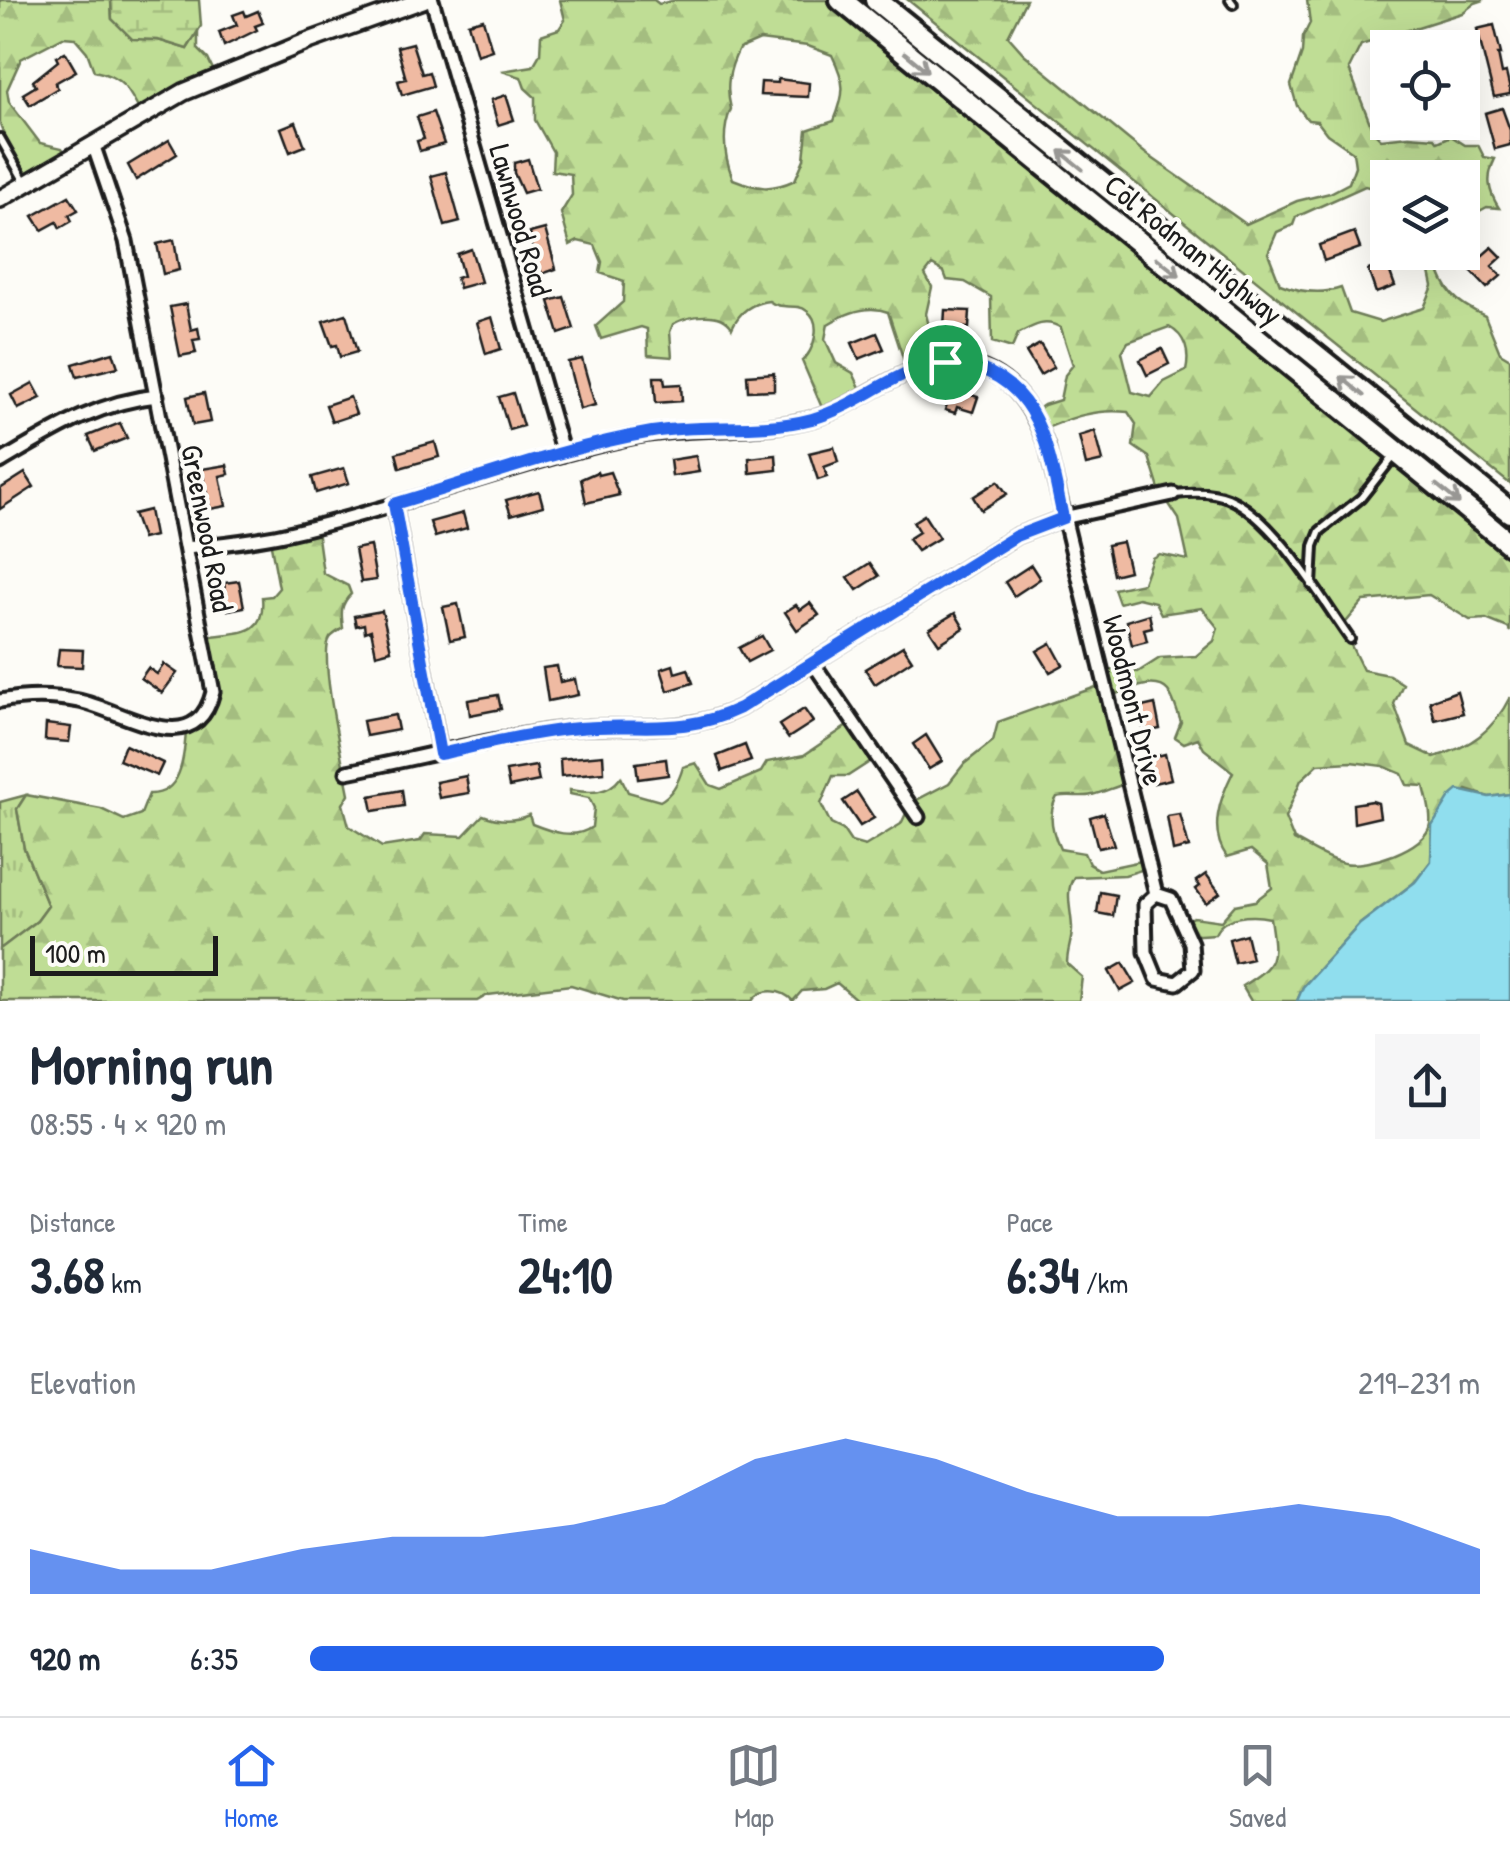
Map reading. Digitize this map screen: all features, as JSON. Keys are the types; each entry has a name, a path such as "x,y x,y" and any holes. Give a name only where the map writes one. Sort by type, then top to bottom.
{"highway":[{"name":"Col Rodman Highway","path":"841,0 1510,544"},
{"name":"Col Rodman Highway","path":"876,0 1510,512"}],"street":[{"path":"0,199 184,92 423,0"},
{"name":"Lawnwood Road","path":"432,0 563,454"},
{"name":"Greenwood Road","path":"0,700 58,698 96,705 157,728 182,728 192,724 210,704 213,692 126,241 93,144"},
{"name":"Woodmont Drive","path":"187,548 285,534 563,454 672,430 789,424 838,410 916,368 931,363 960,363 1006,381 1036,416 1052,463 1156,894"},
{"path":"0,462 81,415 132,398 157,396"},
{"path":"346,772 580,728 673,728 712,722 1016,536 1063,518 1174,494"},
{"path":"394,504 440,754"},
{"path":"813,663 918,817"},
{"name":"Woodmont Drive","path":"1156,894 1170,899 1191,942 1193,970 1178,984 1157,979 1146,952 1145,904 1156,894"}],"lane":[{"path":"0,138 25,184"},
{"path":"1312,586 1314,546 1320,531 1360,498 1397,452"},
{"path":"1174,494 1206,493 1233,500 1282,545 1350,638"}],"green space":[{"path":"0,0 111,0 112,19 132,38 158,40 187,49 198,32 198,49 208,59 219,82 142,116 124,86 94,71 87,52 75,38 63,37 21,59 7,90 9,102 40,143 62,148 70,161 30,183 11,153 0,124"},
{"path":"111,0 199,0 201,26 187,49 158,40 132,39 112,19"},
{"path":"560,0 654,0 659,4 676,0 841,0 1510,544 1510,632 1486,619 1470,620 1429,595 1364,601 1342,627 1363,670 1389,675 1403,684 1394,704 1409,745 1434,757 1480,736 1510,697 1510,794 1489,797 1467,790 1432,826 1431,861 1415,882 1360,924 1303,987 1297,1001 1251,1001 1242,986 1272,959 1270,918 1239,917 1224,923 1215,934 1185,936 1181,922 1193,917 1221,921 1235,905 1255,901 1272,888 1268,864 1251,850 1227,857 1221,847 1218,814 1233,772 1204,749 1198,738 1184,743 1175,737 1181,722 1174,702 1168,691 1155,685 1105,698 1125,784 1088,796 1057,797 1052,809 1060,849 1084,853 1089,864 1099,870 1146,860 1148,868 1125,875 1074,877 1069,889 1072,929 1067,964 1082,977 1079,1001 858,1001 837,983 802,991 793,1001 772,991 761,993 752,1001 623,1001 571,985 488,995 477,1001 0,1001 0,949 37,921 48,906 24,848 17,809 26,795 101,809 124,820 141,814 149,794 160,793 174,782 186,732 205,712 209,701 211,677 206,637 239,633 254,626 262,610 262,597 272,596 279,588 270,540 317,530 323,573 348,586 351,594 342,610 343,628 330,638 327,649 329,688 349,794 343,804 349,826 382,847 420,841 425,834 463,836 483,815 506,820 529,815 532,824 540,827 578,833 592,827 594,808 589,798 570,794 570,790 604,790 621,777 628,792 660,801 675,787 683,767 696,763 710,785 721,789 761,772 767,762 804,755 853,722 874,759 848,776 833,776 821,804 831,824 843,830 851,842 865,846 901,824 911,803 949,783 964,764 993,741 998,722 1096,687 1099,668 1138,672 1160,658 1196,656 1214,641 1218,628 1202,608 1161,614 1155,602 1138,598 1119,603 1114,589 1143,583 1152,558 1159,554 1188,560 1179,519 1159,489 1149,457 1133,446 1136,424 1128,412 1083,415 1040,431 1031,414 1060,400 1065,375 1073,365 1061,328 1055,325 1039,324 1023,331 1012,348 992,342 991,297 965,282 947,280 944,272 932,265 925,274 932,287 926,314 931,334 917,344 922,372 909,376 888,312 865,309 842,316 828,324 825,339 836,363 853,373 865,398 826,417 802,361 813,344 816,329 812,316 803,308 763,302 746,309 732,328 713,316 680,321 673,324 670,332 672,357 648,355 647,329 641,327 601,339 596,326 623,302 624,281 600,273 602,262 595,245 578,241 570,245 561,213 572,195 571,174 552,171 553,152 535,120 535,97 525,88 521,77 502,71 533,66 540,54 541,35 559,29 565,20","holes":["760,40 808,46 832,55 842,87 834,121 807,130 804,159 795,180 771,187 733,179 725,144 733,64 739,49","1169,327 1185,346 1186,371 1164,382 1151,397 1132,392 1122,352 1128,342","1351,762 1383,766 1402,774 1407,785 1424,786 1430,815 1426,833 1394,855 1354,864 1331,859 1294,840 1285,818 1301,780 1318,764"]},
{"path":"908,0 1026,0 1008,36 1024,54 1145,153 1246,224 1349,183 1355,166 1353,152 1327,134 1317,121 1308,120 1297,106 1291,85 1310,23 1307,0 1484,0 1462,13 1408,30 1370,30 1370,42 1361,45 1349,69 1370,123 1370,140 1457,140 1465,145 1478,145 1484,157 1495,159 1490,184 1499,208 1480,211 1480,160 1370,160 1370,187 1365,186 1296,217 1293,225 1277,232 1268,253 1280,284 1310,292 1341,288 1350,313 1380,322 1424,308 1433,286 1430,270 1439,270 1458,300 1485,316 1500,353 1510,359 1510,484"},
{"path":"26,795 17,809 24,848 48,906 37,921 0,949 0,802"}],"water":[{"path":"1458,790 1489,797 1510,794 1510,1001 1297,1001 1303,987 1360,924 1415,882 1431,861 1432,826"}],"building":[{"path":"244,11 246,16 258,11 263,23 224,46 219,32 237,25 233,15"},
{"path":"483,19 492,50 477,55 468,23"},
{"path":"1494,25 1502,74 1506,73 1510,94 1494,97 1477,29"},
{"path":"412,43 422,74 429,72 433,86 402,95 398,81 406,79 397,47"},
{"path":"65,52 76,71 30,105 23,94 36,86 33,81"},
{"path":"778,79 809,83 808,97 760,95 761,82 778,83"},
{"path":"506,95 514,120 498,125 491,100"},
{"path":"1502,108 1510,130 1510,145 1495,149 1485,113"},
{"path":"433,112 444,144 420,151 417,141 424,139 417,117"},
{"path":"296,122 305,146 290,152 281,128"},
{"path":"169,140 177,154 136,180 128,165"},
{"path":"528,159 537,189 523,193 514,163"},
{"path":"446,172 460,222 445,226 431,176"},
{"path":"69,196 78,210 69,215 72,221 60,228 57,222 42,230 33,216"},
{"path":"545,229 556,269 542,274 536,267 530,233"},
{"path":"1354,232 1360,248 1324,261 1319,245"},
{"path":"174,240 179,270 163,274 157,244"},
{"path":"1492,247 1502,257 1492,266 1501,276 1487,288 1470,270 1480,270 1480,258"},
{"path":"471,249 481,282 459,288 456,278 463,276 457,254"},
{"path":"1368,270 1389,270 1395,286 1376,293"},
{"path":"564,297 574,329 559,334 549,301"},
{"path":"186,304 191,330 198,328 200,339 193,340 196,353 180,356 170,307"},
{"path":"945,310 970,311 969,328 944,327"},
{"path":"346,314 357,352 340,357 323,321"},
{"path":"492,317 501,349 486,354 477,322"},
{"path":"877,333 884,349 859,359 852,343"},
{"path":"1040,344 1054,367 1040,375 1026,352"},
{"path":"1162,349 1169,364 1147,375 1140,360"},
{"path":"113,352 118,367 77,377 73,364"},
{"path":"582,359 595,405 580,409 568,362"},
{"path":"774,373 774,390 748,391 747,375"},
{"path":"654,377 664,377 665,385 681,384 682,401 656,403"},
{"path":"33,383 41,398 18,409 11,395"},
{"path":"952,389 978,397 973,412 957,407 955,413 945,410"},
{"path":"204,393 210,422 193,425 187,397"},
{"path":"513,393 523,426 509,430 499,397"},
{"path":"350,397 356,414 332,422 326,405"},
{"path":"120,423 127,438 95,451 88,436"},
{"path":"1095,431 1103,461 1086,465 1079,436"},
{"path":"435,442 439,457 400,468 396,453"},
{"path":"834,447 838,462 824,467 827,477 818,480 809,453"},
{"path":"776,455 777,470 750,473 749,458"},
{"path":"696,456 699,472 672,476 670,460"},
{"path":"227,465 229,474 220,476 226,506 210,509 202,469"},
{"path":"344,468 349,483 316,493 312,477"},
{"path":"597,472 610,472 619,495 586,503 581,479"},
{"path":"25,473 34,487 0,509 0,489"},
{"path":"998,481 1007,494 981,510 973,497"},
{"path":"539,491 543,506 511,515 506,500"},
{"path":"149,510 154,536 142,539 133,514"},
{"path":"463,513 467,528 435,537 430,522"},
{"path":"924,515 939,538 917,551 908,539 919,532 913,522"},
{"path":"1122,542 1129,571 1113,575 1107,545"},
{"path":"370,546 376,580 361,582 355,549"},
{"path":"870,563 879,576 857,590 848,577"},
{"path":"1031,565 1040,579 1014,596 1005,582"},
{"path":"239,581 244,607 228,610 224,583"},
{"path":"810,603 819,615 797,630 785,612 796,605 800,610"},
{"path":"458,604 465,637 450,640 443,607"},
{"path":"382,611 391,650 376,654 371,630 365,632 364,624 356,626 354,616"},
{"path":"955,613 964,628 939,644 929,629"},
{"path":"1149,614 1152,627 1144,629 1147,641 1132,645 1126,621"},
{"path":"762,636 770,650 747,662 739,648"},
{"path":"1051,643 1063,665 1050,672 1037,651"},
{"path":"903,646 912,660 875,684 865,669"},
{"path":"59,649 83,650 82,667 57,666"},
{"path":"164,664 177,673 162,693 141,678 148,668 157,674"},
{"path":"673,665 675,673 688,669 693,683 668,691 661,669"},
{"path":"557,666 560,682 575,679 578,695 548,701 543,668"},
{"path":"1457,691 1463,713 1435,720 1430,701"},
{"path":"498,695 501,709 470,715 468,700"},
{"path":"1155,704 1160,729 1144,732 1138,708"},
{"path":"804,709 813,722 788,738 779,725"},
{"path":"395,715 398,730 366,736 363,721"},
{"path":"46,724 71,727 69,742 45,740"},
{"path":"926,735 942,761 929,769 913,744"},
{"path":"125,745 163,763 157,776 119,760"},
{"path":"745,745 751,761 722,771 717,756"},
{"path":"1165,754 1171,779 1154,783 1149,758"},
{"path":"603,755 604,772 561,776 560,759"},
{"path":"666,759 668,775 638,779 636,763"},
{"path":"536,766 539,781 509,787 506,771"},
{"path":"466,776 469,793 439,798 436,782"},
{"path":"402,790 404,806 373,811 370,796"},
{"path":"857,792 874,818 860,826 843,801"},
{"path":"1378,803 1380,817 1354,823 1353,804"},
{"path":"1104,813 1114,845 1098,848 1090,817"},
{"path":"1180,814 1189,847 1173,851 1167,816"},
{"path":"1206,874 1220,893 1206,903 1196,889 1200,886 1196,881"},
{"path":"1100,892 1116,895 1113,916 1097,913"},
{"path":"1246,934 1252,959 1235,963 1229,939"},
{"path":"1123,963 1135,983 1120,991 1109,971"}],"route":[{"path":"945,362 975,366 998,375 1021,396 1036,416 1048,448 1063,518 1016,536 712,722 673,728 608,726 555,730 440,754 394,504 649,433 762,428 816,418 859,400 916,368 945,362"}]}
